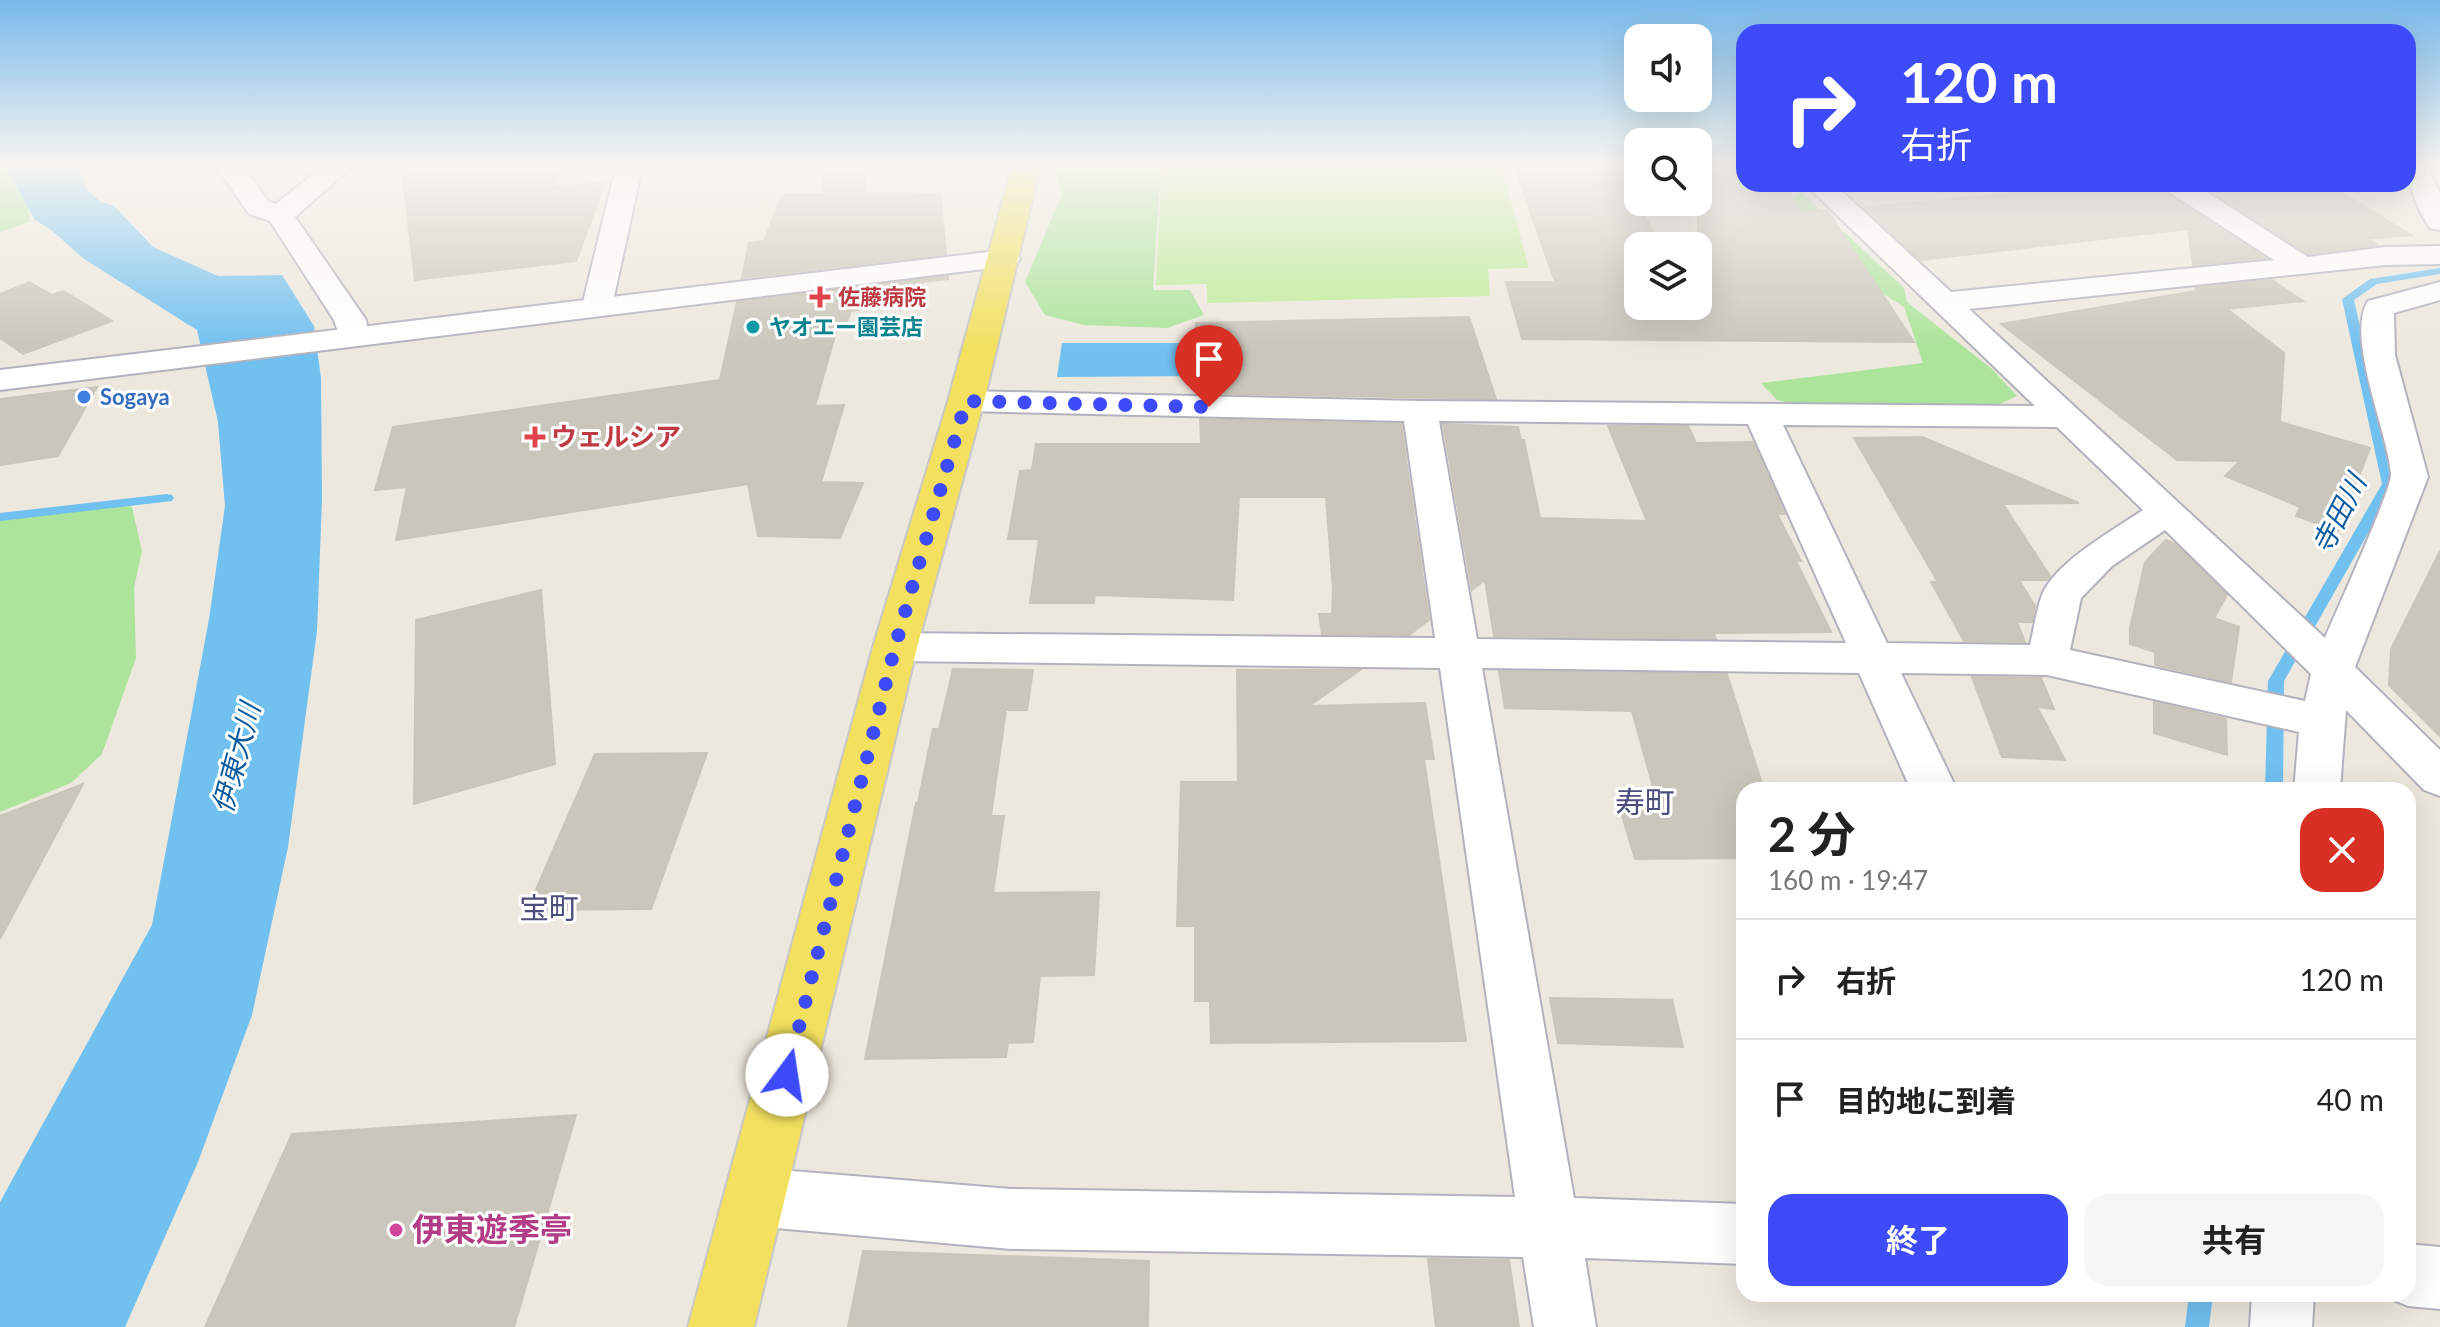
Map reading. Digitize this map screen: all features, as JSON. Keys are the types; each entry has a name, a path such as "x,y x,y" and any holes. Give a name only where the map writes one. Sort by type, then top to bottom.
{"main road":[{"path":"721,1327 895,647 1013,225"}],"street":[{"path":"287,225 350,320 342,338"},
{"path":"597,306 616,225"},
{"path":"1862,225 2333,668 2440,778"},
{"path":"2239,225 2303,266"},
{"path":"1944,302 2385,256 2440,255"},
{"path":"0,380 1005,259"},
{"path":"2317,782 2320,720 2333,668 2410,477 2379,355 2379,308 2440,291"},
{"path":"966,401 1420,411 2069,417"},
{"path":"1420,411 1565,1327"},
{"path":"1761,415 1930,782"},
{"path":"2047,660 2062,594 2098,557 2168,511"},
{"path":"895,647 2047,660 2320,720"},
{"path":"755,1197 1011,1219 1549,1227 1736,1234"},
{"path":"2416,1276 2440,1278"},
{"path":"2281,1327 2283,1302"}],"green space":[{"path":"0,225 21,225 0,232"},
{"path":"1049,225 1157,225 1153,290 1190,290 1204,315 1167,328 1084,325 1045,315 1025,282"},
{"path":"1159,225 1517,225 1529,268 1488,269 1490,296 1207,303 1207,284 1156,285"},
{"path":"1803,225 1836,225 1904,288 1907,302 1992,369 2017,396 1996,406 1817,408 1777,400 1761,383 1923,363 1904,307 1868,284"},
{"path":"111,503 132,507 142,551 134,588 136,658 102,754 71,783 0,812 0,521 35,510"}],"water":[{"name":"伊東大川","path":"43,225 132,225 153,247 218,276 282,275 314,326 321,378 322,499 317,631 288,847 252,1015 198,1162 125,1327 0,1327 0,1202 152,925 209,619 225,506 218,422 197,330 84,259"},
{"path":"1062,343 1203,343 1205,376 1057,377"}],"building":[{"path":"408,225 589,225 576,261 415,280"},
{"path":"770,225 943,225 946,254 742,278 749,243 764,241"},
{"path":"1535,225 1650,225 1653,232 1624,232 1624,320 1696,320 1698,324 1698,320 1712,320 1712,232 1698,232 1698,225 1837,225 1914,342 1522,339 1506,282 1555,282"},
{"path":"1883,225 2215,225 2265,258 2193,265 2188,229 1921,260"},
{"path":"2264,225 2395,225 2411,235 2367,239 2378,245 2309,254"},
{"path":"948,276 948,279 922,282 923,292 897,294 894,304 851,311 846,325 838,325 815,406 844,405 821,482 863,483 840,538 758,536 748,484 396,540 407,487 375,490 393,427 720,380 737,302"},
{"path":"2272,280 2303,301 2227,309 2284,353 2280,422 2370,448 2338,531 2296,516 2300,507 2225,476 2240,461 2177,460 2001,324 2196,291 2196,288"},
{"path":"29,282 52,295 64,291 112,321 23,354 0,338 0,294"},
{"path":"1469,317 1496,399 1199,393 1196,323"},
{"path":"97,387 58,456 0,465 0,399"},
{"path":"1200,419 1401,424 1429,620 1409,635 1322,634 1319,614 1332,614 1333,589 1326,497 1239,497 1233,600 1095,595 1094,603 1030,603 1039,539 1008,539 1020,471 1032,470 1036,444 1201,444"},
{"path":"1443,424 1518,427 1521,440 1524,440 1540,518 1647,521 1608,426 1688,426 1696,443 1753,442 1785,514 1777,514 1801,561 1796,561 1831,632 1714,633 1716,639 1494,636 1485,580 1472,590"},
{"path":"1922,437 2079,503 2003,504 2050,576 2047,580 2019,580 2035,606 2032,622 2017,622 2025,642 1964,641 1931,582 1938,582 1854,438"},
{"path":"2166,540 2175,544 2227,595 2214,618 2239,627 2231,682 2155,665 2155,652 2130,644 2130,628 2145,562"},
{"path":"2440,551 2440,736 2389,685 2391,649"},
{"path":"541,590 555,764 414,804 416,620"},
{"path":"953,669 1033,670 1027,710 1006,710 991,816 1004,816 993,893 1099,892 1094,975 1040,976 1033,1042 1008,1043 1006,1057 865,1059 916,803 933,729 939,729"},
{"path":"1237,670 1360,670 1309,706 1425,703 1434,759 1424,759 1466,1041 1211,1043 1210,1001 1195,1001 1195,926 1177,926 1181,782 1238,782"},
{"path":"1499,671 1727,674 1761,782 1736,782 1736,858 1635,859 1621,812 1660,812 1632,711 1505,708"},
{"path":"1972,677 2041,678 2054,709 2037,707 2065,760 2002,757"},
{"path":"2154,702 2226,719 2227,755 2154,733"},
{"path":"707,753 651,909 527,910 595,754"},
{"path":"83,784 0,939 0,816"},
{"path":"1550,998 1672,1000 1683,1047 1558,1043"},
{"name":"伊東遊季亭","path":"576,1115 514,1327 205,1327 292,1134"},
{"path":"863,1251 1149,1261 1148,1327 848,1327"},
{"path":"1428,1259 1509,1260 1519,1327 1436,1327"}],"waterway":[{"name":"寺田川","path":"2274,782 2276,681 2389,484 2348,299 2374,281 2440,271"},
{"path":"0,517 167,498"},
{"name":"寺田川","path":"2197,1327 2200,1302"}],"place":[{"name":"佐藤病院","path":"820,297"},
{"name":"ヤオエー園芸店","path":"753,327"},
{"name":"Sogaya","path":"84,397"},
{"name":"ウェルシア","path":"535,437"},
{"name":"伊東遊季亭","path":"396,1230"}],"district":[{"name":"寿町","path":"1645,803"},
{"name":"宝町","path":"549,909"}],"route":[{"path":"787,1075 895,647 966,401 1209,407"}]}
